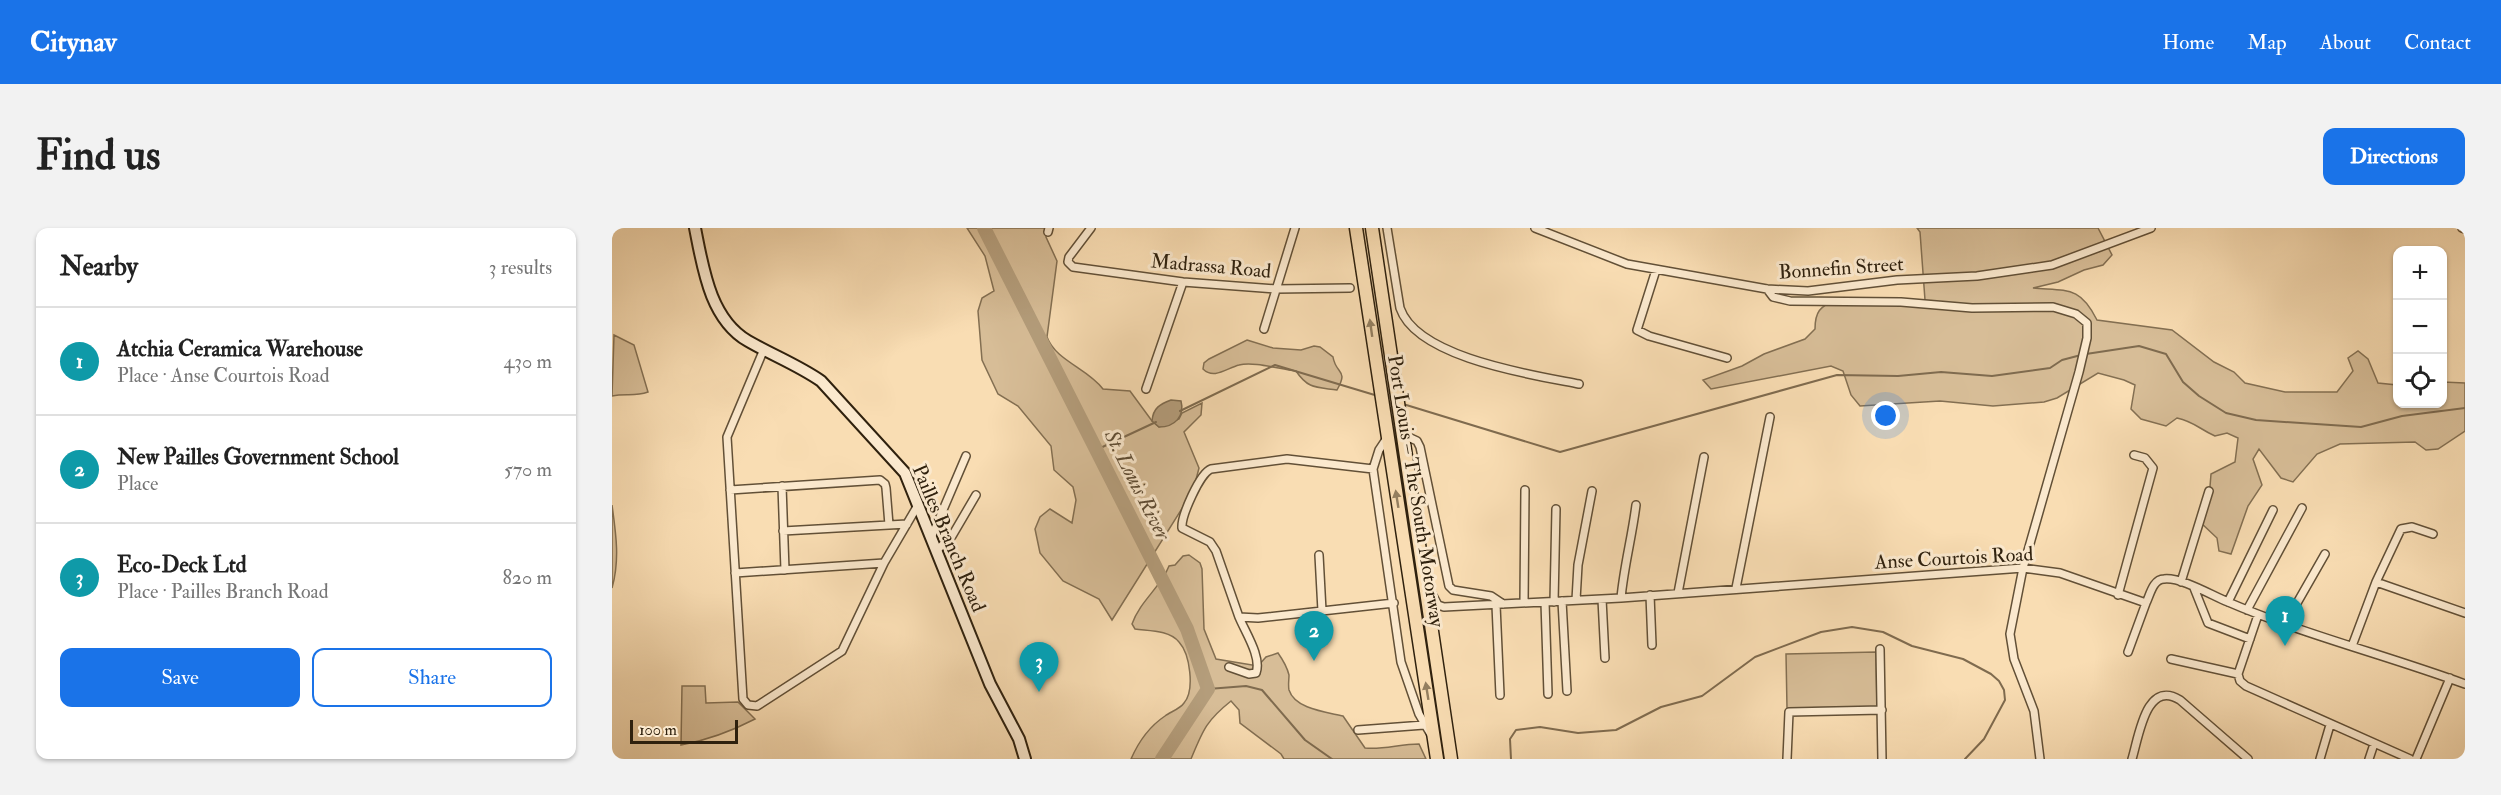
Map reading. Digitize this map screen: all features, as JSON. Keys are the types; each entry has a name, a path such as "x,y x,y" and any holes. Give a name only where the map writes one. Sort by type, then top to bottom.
{"highway":[{"name":"Port Louis – The South Motorway","path":"1356,228 1435,748"},
{"name":"Port Louis – The South Motorway","path":"1372,228 1451,754"}],"main road":[{"name":"Pailles Branch Road","path":"695,228 702,268 721,314 735,332 804,369 821,381 896,461 905,474 990,684 1020,739 1025,759"}],"street":[{"name":"Madrassa Road","path":"1091,228 1069,257 1070,265 1183,282 1276,289 1350,288"},
{"path":"1264,328 1295,228"},
{"path":"1388,228 1400,308 1404,319 1410,325 1423,335 1462,356 1491,366 1579,384"},
{"name":"Bonnefin Street","path":"1534,228 1627,264 1767,289 1808,291 1897,280 1977,276 2026,270 2052,265 2137,231 2151,228"},
{"path":"1656,270 1637,330 1649,336 1727,358"},
{"path":"1146,389 1183,282"},
{"path":"1767,289 1773,297 1790,301 1872,301 1972,308 2064,309 2084,318 2087,324 2087,338 2023,568 2010,634 2014,659 2034,711 2040,759"},
{"path":"764,349 727,434 742,699 748,705 757,706 842,651 884,563 918,505"},
{"path":"1736,588 1770,417"},
{"path":"1402,429 1417,441 1420,447 1449,586 1453,591 1491,596 1500,605 1500,695"},
{"path":"1387,438 1378,450 1373,469 1401,662 1435,748"},
{"path":"2118,595 2153,468 2145,459 2134,455"},
{"path":"931,538 966,456"},
{"path":"1678,593 1704,457"},
{"path":"1229,667 1249,674 1256,673 1258,669 1256,657 1216,551 1210,542 1182,528 1184,513 1207,471 1287,459 1373,469"},
{"path":"730,490 882,481 886,488 889,525"},
{"path":"782,486 785,570"},
{"path":"1524,603 1525,490"},
{"path":"2181,582 2209,490"},
{"path":"1576,600 1578,565 1592,491"},
{"path":"936,551 952,536 976,495"},
{"path":"1621,598 1624,562 1629,550 1636,505"},
{"path":"2247,610 2302,508"},
{"path":"1554,602 1556,509"},
{"path":"2228,602 2273,510"},
{"path":"783,531 907,524"},
{"path":"2352,646 2376,582 2401,529 2412,527 2433,534"},
{"path":"2285,624 2325,554"},
{"path":"1319,555 1322,611"},
{"path":"735,573 884,563"},
{"path":"1424,568 1433,599 1438,605 1444,607"},
{"name":"Anse Courtois Road","path":"1444,607 1621,598 2023,568 2060,573 2085,580 2118,595 2146,603"},
{"path":"2128,652 2146,603 2160,579 2181,582 2258,615 2465,684"},
{"path":"2376,582 2465,613"},
{"path":"2194,588 2208,623 2250,639"},
{"path":"1650,595 1652,645"},
{"path":"1602,599 1605,658"},
{"path":"1562,601 1567,691"},
{"path":"1545,602 1548,694"},
{"path":"1239,617 1394,603"},
{"path":"1433,629 1436,613 1444,607"},
{"path":"2258,615 2238,674 2240,681 2246,686 2330,725 2410,759"},
{"path":"1880,650 1882,759"},
{"path":"2170,659 2238,674"},
{"path":"2416,759 2450,678"},
{"path":"2132,759 2147,710 2162,695 2170,694 2248,759"},
{"path":"1787,759 1789,712 1882,710"},
{"path":"1358,730 1424,725"},
{"path":"2320,759 2330,725"},
{"path":"2369,759 2374,744"}],"shaded area":[{"path":"967,228 1046,228 1046,237 1057,261 1047,337 1057,352 1089,375 1103,389 1130,391 1159,427 1179,419 1182,413 1202,403 1201,415 1184,432 1199,468 1193,491 1112,620 1099,599 1063,581 1040,553 1035,529 1040,517 1050,509 1072,523 1076,500 1073,487 1054,470 1051,446 1018,406 998,394 982,360 978,311 982,298 994,291 985,256"},
{"path":"1917,228 2098,228 2112,255 2103,265 2084,270 2058,282 2033,288 2072,292 2085,301 2097,320 2172,330 2214,362 2234,372 2245,383 2285,392 2337,392 2353,371 2348,358 2358,351 2368,359 2378,383 2393,385 2393,408 2447,408 2447,382 2465,383 2465,431 2438,449 2426,450 2415,442 2340,444 2317,454 2293,482 2281,478 2259,449 2253,459 2262,485 2248,506 2231,554 2219,551 2217,538 2199,521 2209,499 2211,474 2235,462 2238,438 2227,433 2215,436 2177,418 2166,426 2141,419 2131,409 2135,385 2124,380 2098,373 2057,398 2044,402 1993,406 1940,401 1860,406 1851,395 1843,371 1831,366 1711,389 1703,380 1805,339 1815,329 1819,310 1835,301 1925,300 1920,232"},
{"path":"614,335 634,345 648,392 612,396"},
{"path":"1247,340 1273,348 1301,350 1314,346 1320,347 1333,357 1342,375 1337,390 1309,384 1296,371 1266,366 1245,364 1216,373 1203,369 1204,363 1209,359"},
{"path":"1171,400 1181,401 1180,416 1174,423 1159,427 1152,421 1154,413 1160,405"},
{"path":"612,505 617,557 612,588"},
{"path":"1189,555 1200,563 1202,569 1204,629 1216,659 1258,666 1266,657 1278,653 1289,675 1289,690 1298,702 1312,709 1343,716 1365,748 1419,744 1426,759 1284,759 1281,754 1240,723 1239,710 1231,701 1216,714 1206,727 1191,759 1131,759 1149,730 1182,705 1189,690 1190,672 1186,655 1179,642 1164,633 1135,629 1132,624 1140,608 1161,581 1169,566 1175,565 1183,556"},
{"path":"1876,652 1877,707 1787,708 1786,654"},
{"path":"682,686 705,686 706,703 738,702 755,719 719,735 681,745"}],"waterway":[{"name":"St. Louis River","path":"984,228 1187,629 1208,689 1162,759"},
{"path":"2086,354 2139,346 2166,354 2183,382 2199,396 2226,413 2256,420 2361,427 2402,416 2465,408"},
{"path":"1403,404 1560,452 1837,375 1898,376 1941,372 1992,376 2050,368 2062,360 2081,355"},
{"path":"1180,411 1275,365 1378,396"},
{"path":"1096,450 1156,422"},
{"path":"1511,759 1510,739 1516,730 1540,727 1578,733 1616,730 1661,707 1702,696 1755,657 1821,632 1852,627 1883,632 1912,646 1963,659 1991,674 1999,681 2004,690 2005,700 1984,739 1965,759"},
{"path":"1208,689 1246,686 1262,690 1305,740 1332,759"}],"place":[{"name":"Atchia Ceramica Warehouse","path":"2285,646"},
{"name":"New Pailles Government School","path":"1314,661"},
{"name":"Eco-Deck Ltd","path":"1039,692"}]}
